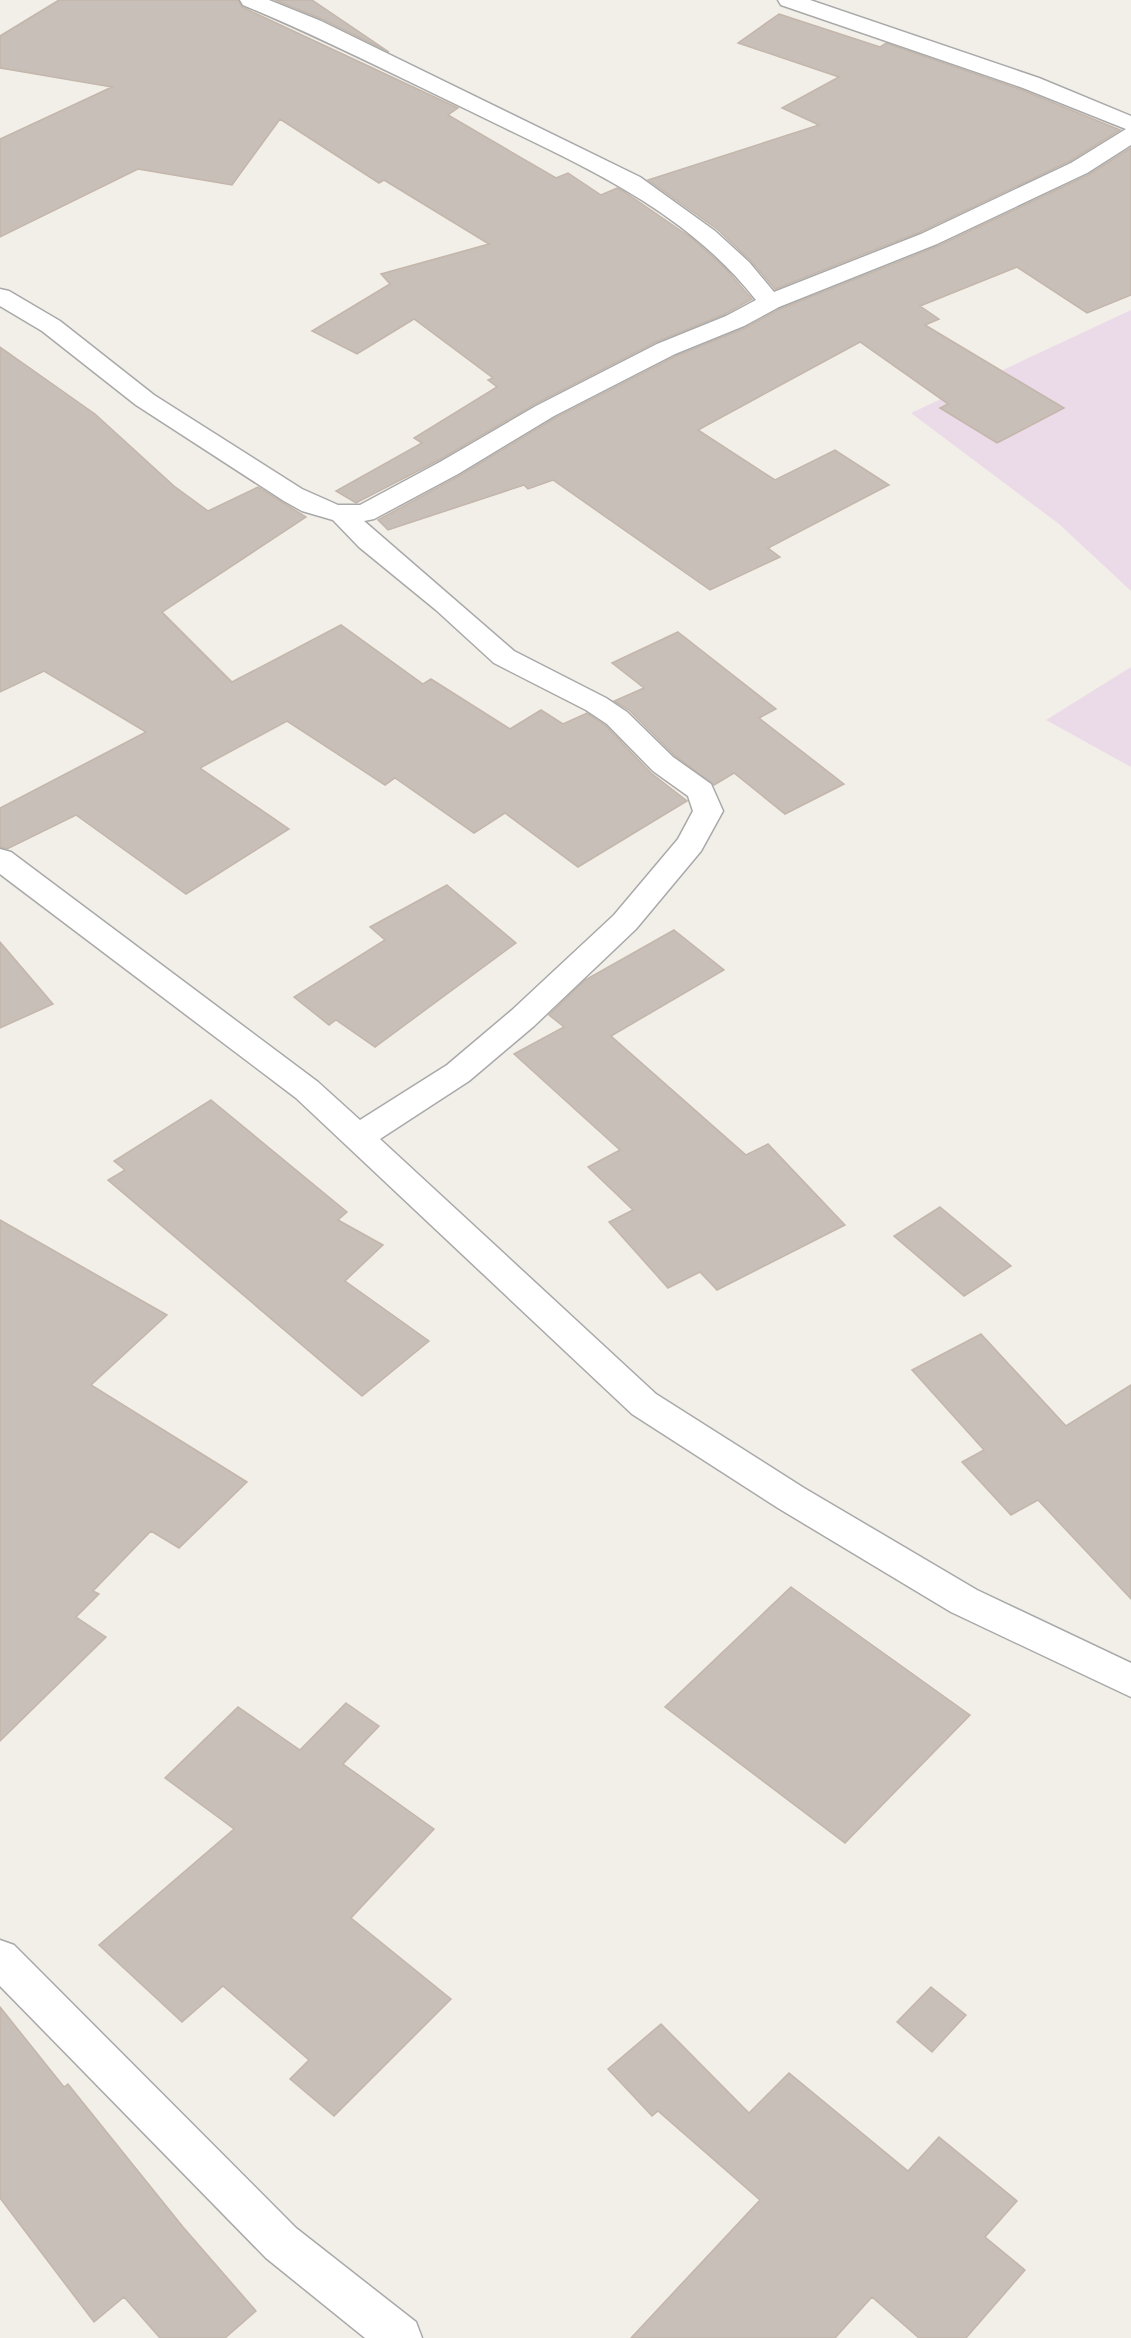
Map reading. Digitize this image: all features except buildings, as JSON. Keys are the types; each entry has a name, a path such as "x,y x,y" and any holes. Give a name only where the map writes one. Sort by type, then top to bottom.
{"street":[{"path":"251,0 313,26 632,182 673,210 723,252 758,286 770,302"},
{"path":"789,0 1031,83 1131,124"},
{"path":"0,296 51,326 145,400 293,495 311,505 343,515 365,513 449,468 546,411 666,349 735,321 770,302 928,239 1079,168 1131,135"},
{"path":"343,515 368,541 446,604 504,657 596,704 617,718 663,764 701,791 708,811 690,844 625,922 532,1010 458,1073 359,1136"},
{"path":"0,859 307,1090 644,1404 791,1498 964,1601 1131,1681"},
{"path":"0,1958 281,2243 400,2338"}],"shaded area":[{"path":"1131,310 1131,591 1059,524 911,413"},
{"path":"1131,667 1131,767 1046,720"}]}
